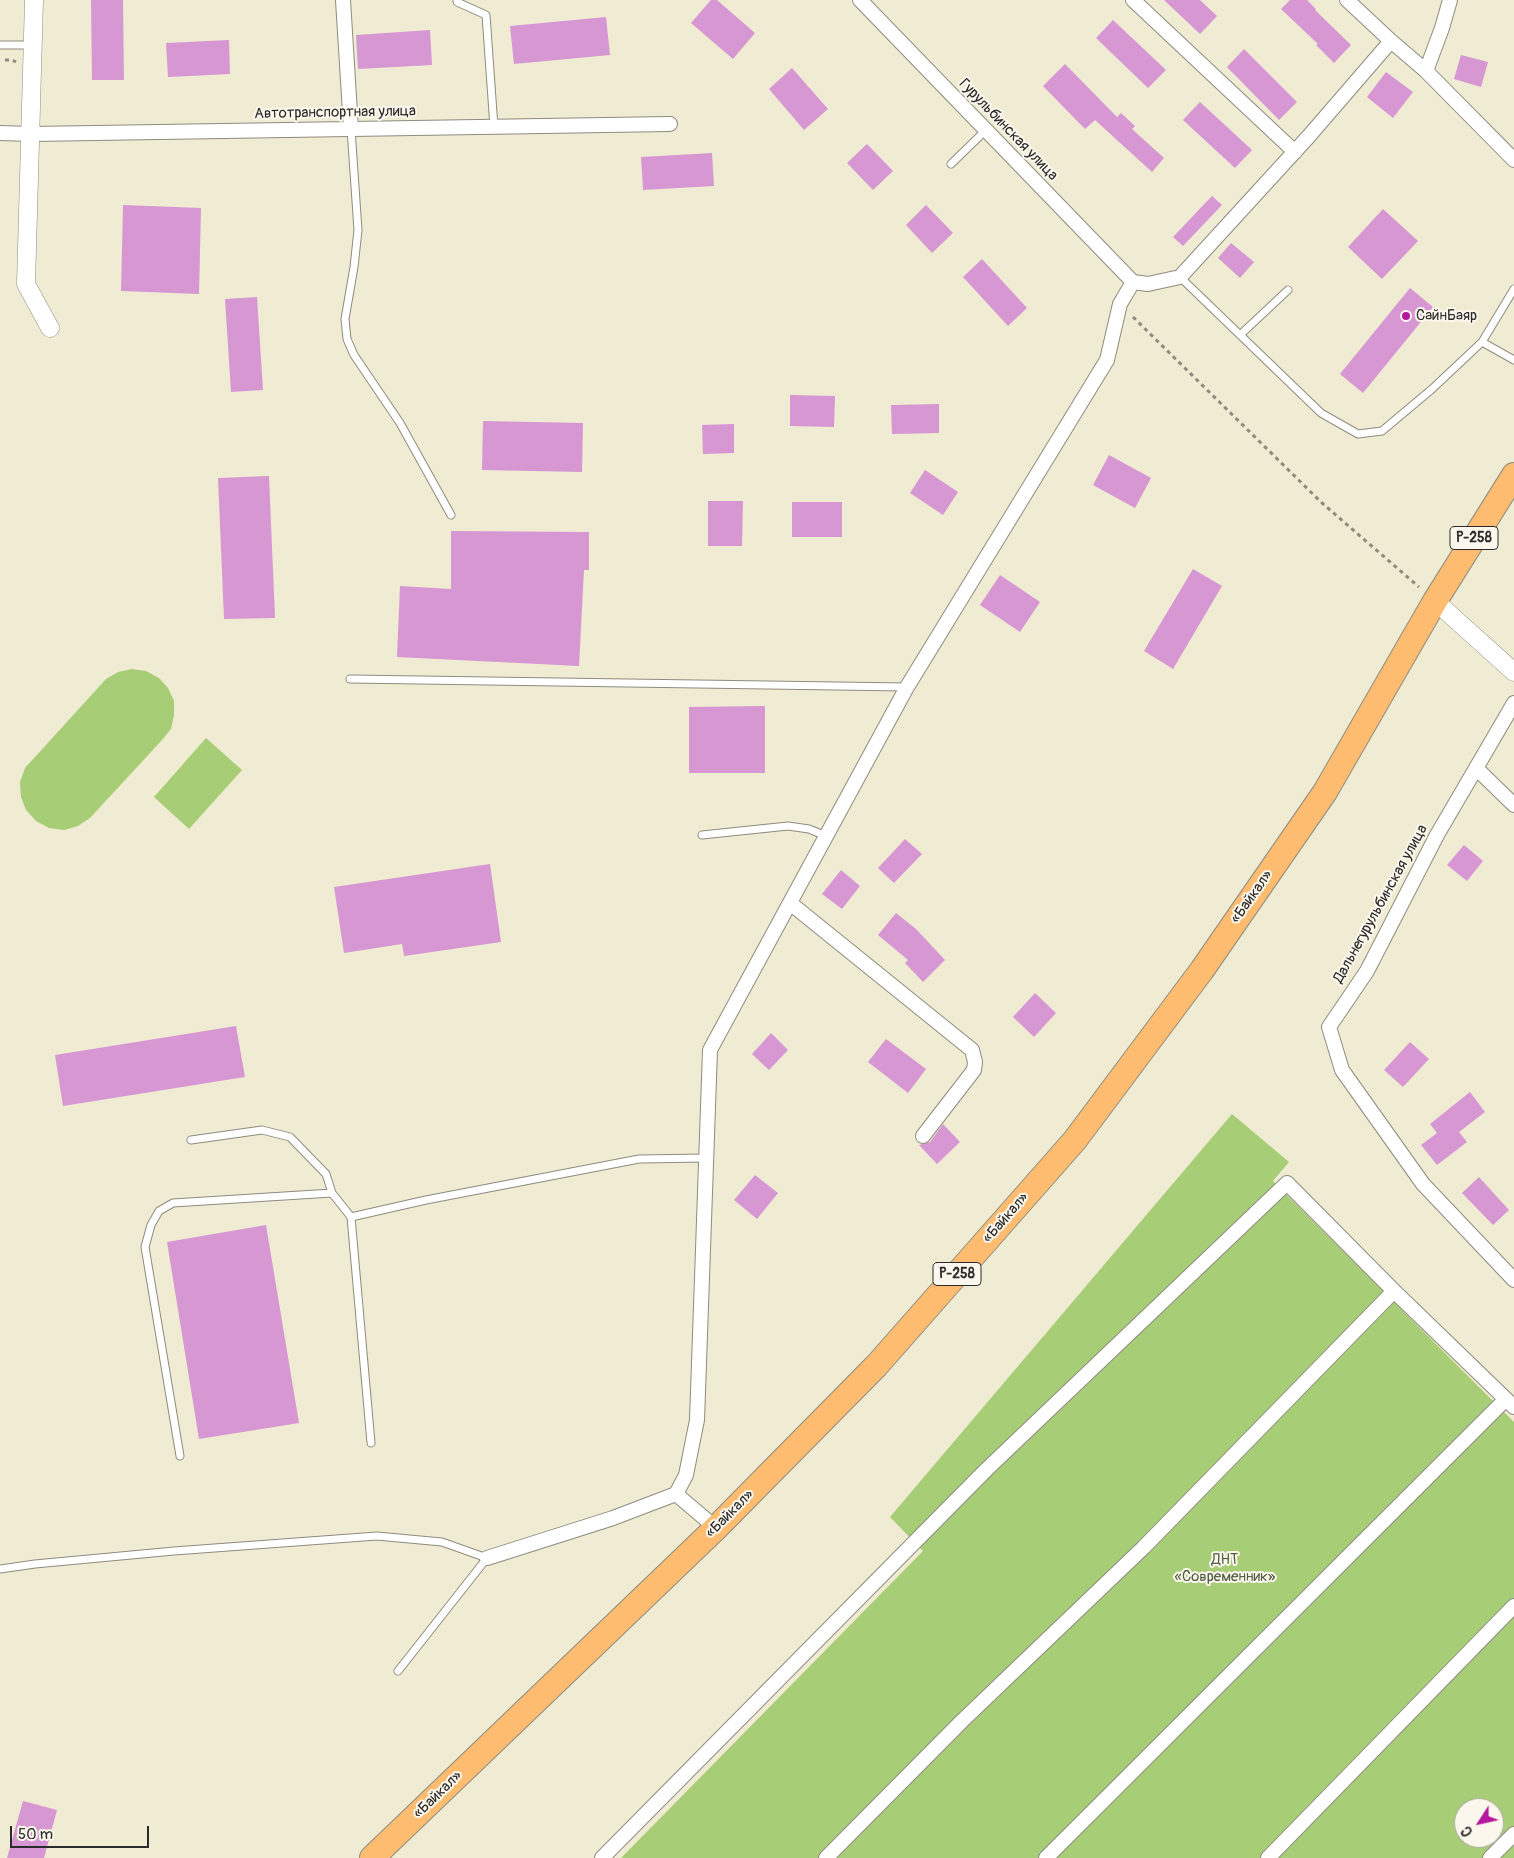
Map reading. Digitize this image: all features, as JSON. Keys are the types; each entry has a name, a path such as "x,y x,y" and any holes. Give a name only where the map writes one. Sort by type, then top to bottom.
{"highway":[{"name":"«Байкал»","path":"372,1858 716,1528 877,1365 1075,1140 1202,970 1325,792 1435,601 1514,475"}],"street":[{"path":"34,0 26,284 50,328"},
{"path":"343,0 351,129"},
{"name":"Гурульбинская улица","path":"860,0 1132,282"},
{"path":"1133,0 1295,152"},
{"path":"1347,0 1426,71 1514,160"},
{"path":"1426,71 1450,0"},
{"path":"487,1558 613,1518 676,1494 686,1475 696,1420 710,1050 907,687 1107,360 1120,304 1132,282 1148,284 1180,277 1295,152 1391,40"},
{"name":"Автотранспортная улица","path":"0,133 670,124"},
{"path":"1435,601 1514,672"},
{"name":"Дальнегурульбинская улица","path":"1514,703 1437,835 1367,971 1329,1027 1342,1070 1423,1184 1514,1280"},
{"path":"1477,769 1514,805"},
{"path":"790,903 972,1050 975,1062 974,1070 923,1136"},
{"path":"602,1858 987,1469 1287,1183 1394,1291 1510,1403 1046,1858"},
{"path":"826,1858 962,1721 1144,1547 1394,1291"},
{"path":"676,1494 716,1528"},
{"path":"1268,1858 1514,1606"},
{"path":"1490,1858 1514,1834"}],"lane":[{"path":"457,0 457,2 486,15 494,127"},
{"path":"0,45 33,44"},
{"path":"351,129 358,230 345,319 347,339 354,355 400,423 450,514"},
{"path":"951,164 986,130"},
{"path":"1180,277 1321,413 1358,434 1382,431 1432,389 1482,342 1514,289"},
{"path":"1240,335 1288,290"},
{"path":"1482,342 1514,360"},
{"path":"350,679 907,687"},
{"path":"702,835 788,826 809,829 826,836"},
{"path":"191,1140 262,1130 290,1137 326,1174 332,1193 351,1217 371,1443"},
{"path":"351,1217 426,1200 638,1159 706,1158"},
{"path":"180,1456 145,1247 151,1225 159,1211 173,1204 332,1193"},
{"path":"0,1569 174,1550 378,1536 442,1542 487,1558 398,1671"}],"path":[{"path":"1120,304 1322,503 1435,601"}],"green space":[{"path":"132,669 146,671 159,678 168,688 174,701 171,729 90,818 78,826 64,830 49,828 36,821 26,810 21,797 20,782 25,768 106,679 118,672"},
{"path":"206,738 242,770 189,829 154,797"},
{"name":"ДНТ «Современник»","path":"1232,1114 1289,1162 1273,1181 1514,1422 1514,1858 621,1858 923,1551 890,1517"}],"building":[{"path":"91,0 123,0 124,80 92,80"},
{"path":"711,0 717,0 755,33 733,59 691,23"},
{"path":"1164,0 1200,0 1217,16 1200,34"},
{"path":"1290,0 1307,0 1351,45 1334,63 1316,45 1318,44 1281,9"},
{"path":"606,17 610,55 514,64 510,26"},
{"path":"1113,20 1166,70 1148,88 1096,38"},
{"path":"430,30 432,65 358,69 356,35"},
{"path":"229,40 230,74 168,77 166,43"},
{"path":"1244,49 1297,102 1279,120 1227,67"},
{"path":"1461,55 1488,62 1481,87 1454,79"},
{"path":"1065,64 1117,117 1121,113 1135,126 1132,129 1164,158 1152,172 1095,120 1085,129 1043,86"},
{"path":"792,68 828,109 804,130 769,89"},
{"path":"1386,72 1413,92 1393,118 1367,97"},
{"path":"1200,102 1252,150 1235,168 1183,120"},
{"path":"867,144 893,171 873,190 847,163"},
{"path":"712,153 714,186 643,190 641,157"},
{"path":"1212,196 1222,205 1183,246 1173,237"},
{"path":"123,205 201,208 199,294 121,291"},
{"path":"926,205 953,233 932,253 906,225"},
{"path":"1383,209 1418,241 1382,279 1348,247"},
{"path":"1231,243 1254,262 1240,278 1218,258"},
{"path":"982,259 1027,308 1008,326 963,277"},
{"path":"1410,288 1433,307 1363,393 1340,374"},
{"path":"257,297 263,390 231,392 225,299"},
{"path":"790,395 835,396 834,427 790,426"},
{"path":"939,404 939,433 892,434 891,405"},
{"path":"483,421 583,423 582,472 482,470"},
{"path":"734,424 734,453 703,454 702,425"},
{"path":"1109,455 1151,478 1135,508 1093,485"},
{"path":"925,470 958,492 943,515 910,493"},
{"path":"269,476 275,618 224,619 218,478"},
{"path":"708,501 743,501 742,546 708,546"},
{"path":"792,502 842,502 842,537 792,537"},
{"path":"451,531 589,532 589,570 584,570 579,666 397,657 400,586 451,589"},
{"path":"1193,569 1222,586 1173,669 1144,651"},
{"path":"1000,575 1040,602 1020,632 980,605"},
{"path":"765,706 765,773 689,773 689,707"},
{"path":"905,839 922,854 894,883 878,868"},
{"path":"1464,845 1483,861 1467,881 1447,865"},
{"path":"490,864 501,942 404,956 402,944 344,953 334,887"},
{"path":"841,870 860,886 842,909 822,894"},
{"path":"896,913 916,929 945,960 923,982 905,963 908,960 878,935"},
{"path":"1035,993 1056,1013 1034,1037 1013,1017"},
{"path":"236,1026 245,1077 63,1106 55,1055"},
{"path":"771,1033 788,1050 769,1070 752,1054"},
{"path":"886,1039 926,1069 908,1093 868,1062"},
{"path":"1410,1042 1429,1059 1403,1087 1384,1070"},
{"path":"1470,1092 1485,1112 1459,1132 1467,1142 1437,1165 1421,1145 1437,1133 1430,1124"},
{"path":"943,1124 960,1142 937,1164 919,1145 930,1142"},
{"path":"755,1175 778,1193 757,1219 734,1200"},
{"path":"1479,1177 1509,1210 1493,1225 1462,1193"},
{"path":"266,1225 299,1423 199,1439 167,1242"},
{"path":"23,1801 57,1810 44,1858 7,1858"}],"place":[{"name":"СайнБаяр","path":"1406,316"}]}
